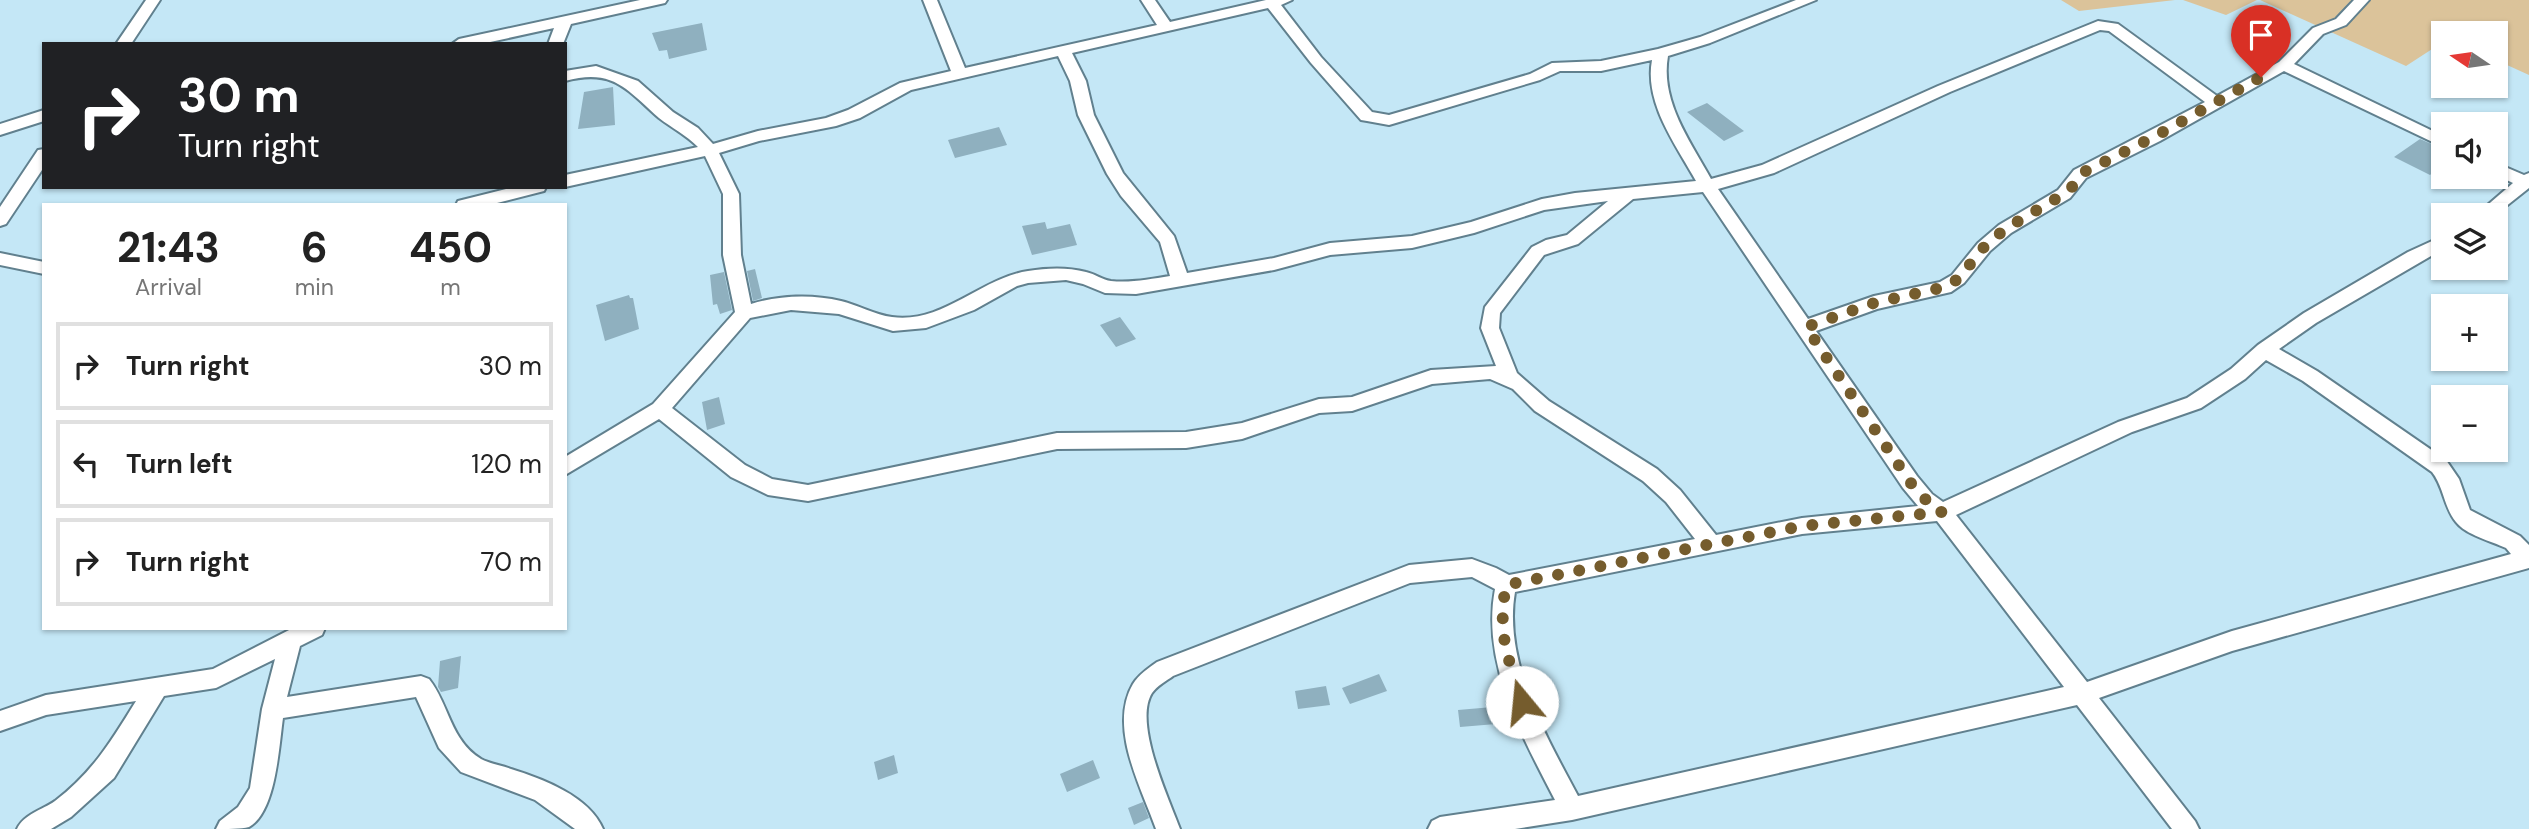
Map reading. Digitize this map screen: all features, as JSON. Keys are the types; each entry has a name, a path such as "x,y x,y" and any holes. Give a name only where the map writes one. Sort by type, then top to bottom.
{"street":[{"path":"124,42 153,0"},
{"path":"468,42 660,0"},
{"path":"930,0 960,74"},
{"path":"1148,0 1165,26"},
{"path":"567,181 830,122 854,114 906,86 1278,2 1316,60 1367,116 1389,120 1535,77 1557,66 1601,66 1661,53 1705,40 1809,0"},
{"path":"1806,327 1874,303 1945,287 1958,279 1984,247 2005,229 2064,194 2074,185 2080,174 2154,137 2284,65 2318,31 2341,22 2362,0"},
{"path":"556,42 565,20"},
{"path":"567,466 660,409 744,313 765,306 791,303 839,307 893,324 926,321 968,305 1013,281 1028,277 1066,274 1087,278 1105,287 1136,288 1274,264 1330,249 1412,242 1474,228 1542,205 1707,186 1768,169 1944,89 2098,25 2113,27 2215,102"},
{"path":"1063,50 1078,82 1086,115 1115,174 1168,240 1180,280"},
{"path":"1661,53 1657,76 1670,121 1707,186 1910,482 1926,500 1942,512 2187,829"},
{"path":"1622,62 1657,76"},
{"path":"2284,65 2431,136"},
{"path":"567,75 596,71 633,84 667,116 692,132 710,150 731,194 732,255 744,313"},
{"path":"0,131 42,116"},
{"path":"0,220 42,157"},
{"path":"2498,203 2526,180 2508,173"},
{"path":"472,203 530,189"},
{"path":"1628,194 1573,240 1552,244 1538,251 1490,312 1490,328 1509,377 1542,406 1650,475 1673,496 1712,545"},
{"path":"1168,829 1133,715 1141,689 1165,669 1409,574 1472,568 1489,574 1506,585 1802,526 1942,512 2125,427 2193,403 2238,374 2265,350 2310,318 2431,248"},
{"path":"0,259 42,268"},
{"path":"1440,829 1572,808 2084,693 2232,641 2528,559 2513,542 2468,522 2462,514 2449,478 2439,466 2310,376 2265,350"},
{"path":"660,409 738,471 768,487 808,493 1057,441 1186,440 1242,431 1319,406 1352,404 1431,377 1481,372 1509,377"},
{"path":"1506,585 1501,613 1502,637 1528,724 1572,808"},
{"path":"0,721 46,705 216,678 310,630"},
{"path":"228,829 246,815 261,791 273,709 290,639"},
{"path":"273,709 421,686 441,730 469,765 533,786 575,810 591,829"},
{"path":"29,829 62,809 106,771 157,687"}],"shaded area":[{"path":"2061,0 2175,0 2079,11"},
{"path":"2183,0 2257,0 2226,15"},
{"path":"2260,0 2529,0 2529,75 2508,65 2508,21 2431,21 2431,50 2406,66"}],"building":[{"path":"702,23 707,50 669,59 667,50 659,51 652,33"},
{"path":"613,87 615,125 578,129 584,92"},
{"path":"1707,103 1744,131 1724,141 1687,112"},
{"path":"999,127 1007,145 955,158 948,140"},
{"path":"2420,139 2431,144 2431,174 2430,175 2394,157"},
{"path":"1045,222 1047,229 1070,224 1077,245 1032,255 1022,226"},
{"path":"755,269 762,298 753,301 747,271"},
{"path":"724,272 732,310 720,314 717,304 713,305 710,275"},
{"path":"629,295 633,298 639,329 605,341 596,305"},
{"path":"1120,317 1136,339 1116,347 1100,325"},
{"path":"719,397 725,424 707,430 702,402"},
{"path":"461,656 458,688 441,692 438,687 440,661"},
{"path":"1379,674 1387,691 1350,704 1342,688"},
{"path":"1326,686 1330,705 1298,709 1295,691"},
{"path":"1504,706 1508,723 1460,727 1458,710"},
{"path":"894,755 898,773 878,780 874,762"},
{"path":"1093,760 1100,778 1067,792 1060,774"},
{"path":"1143,802 1149,818 1134,825 1128,808"}],"route":[{"path":"1522,702 1502,637 1501,613 1506,585 1802,526 1868,517 1942,512 1926,500 1891,457 1806,327 1874,303 1945,287 1958,279 1984,247 2005,229 2064,194 2074,185 2080,174 2154,137 2261,77"}]}
